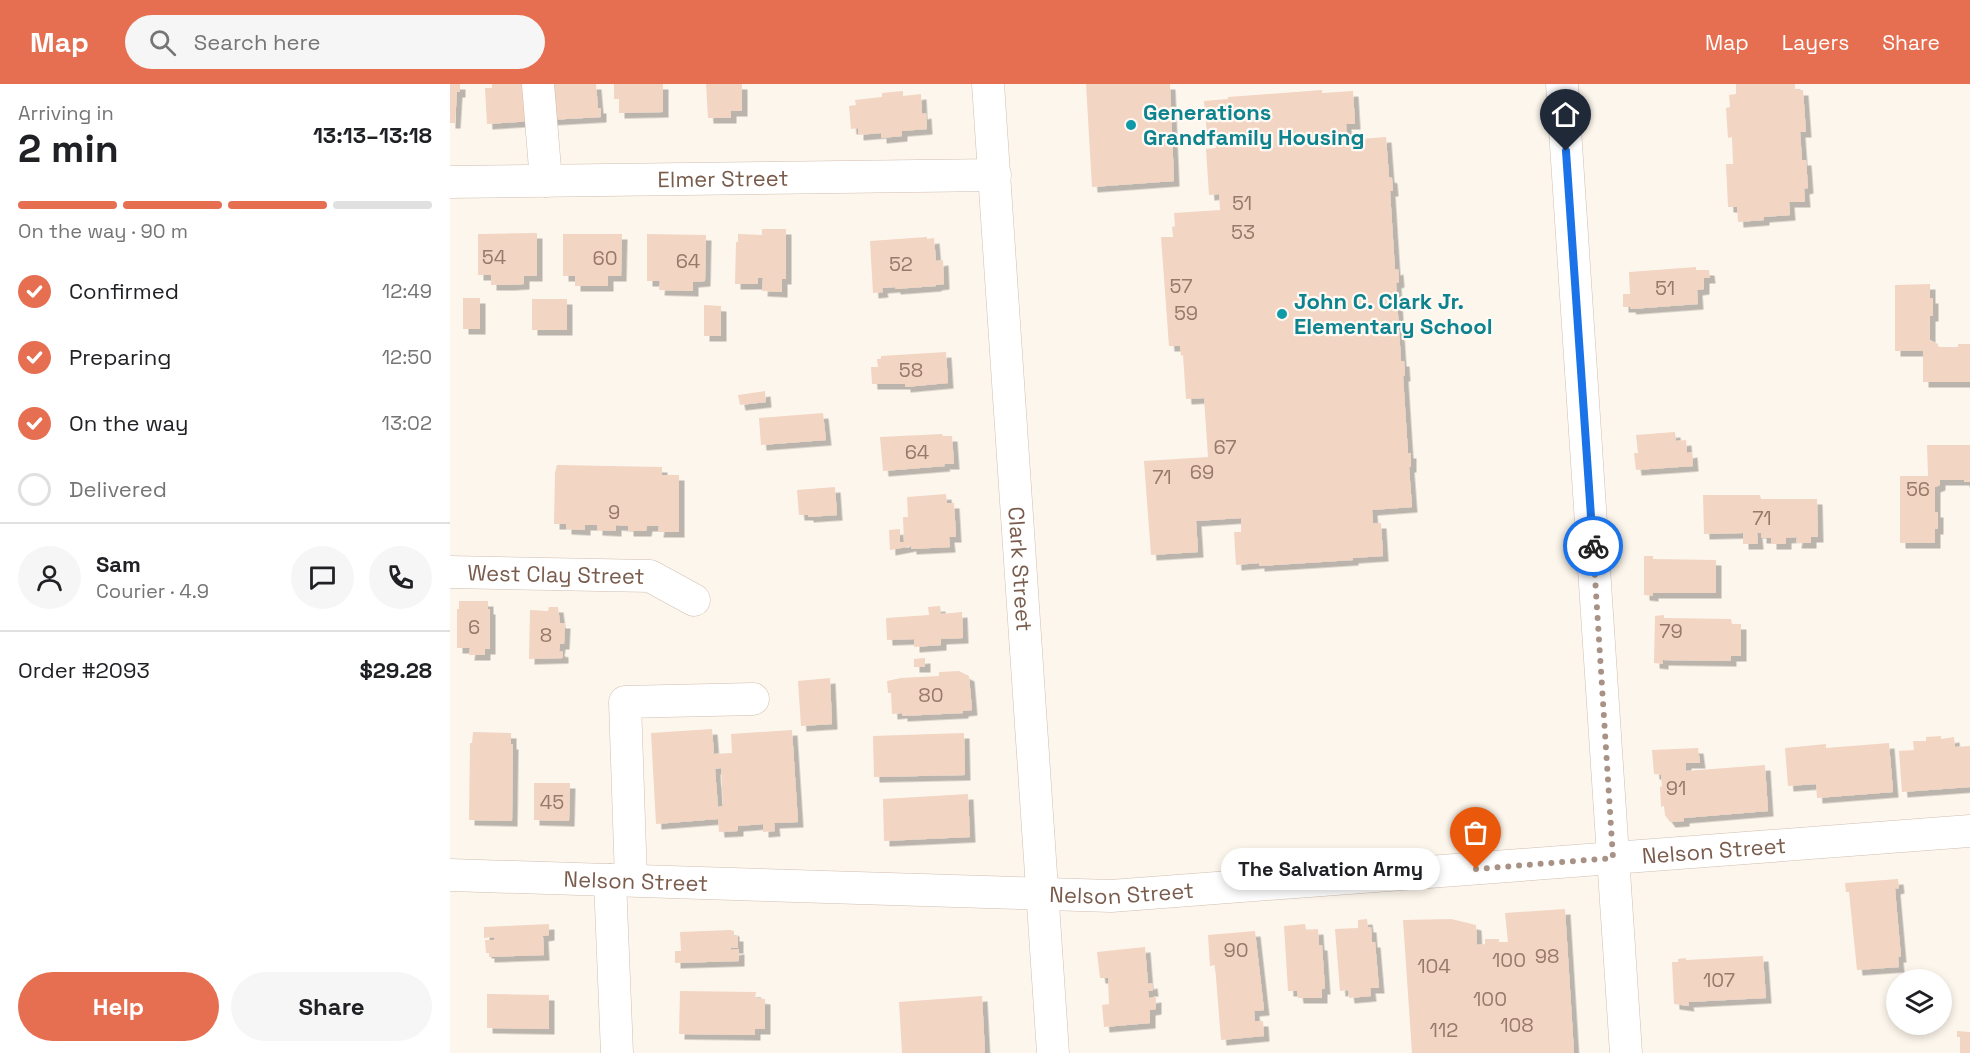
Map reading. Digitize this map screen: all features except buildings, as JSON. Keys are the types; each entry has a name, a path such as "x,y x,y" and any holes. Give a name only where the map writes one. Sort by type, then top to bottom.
{"street":[{"path":"538,84 546,181"},
{"name":"Clark Street","path":"988,84 1053,1053"},
{"path":"1562,84 1626,1053"},
{"name":"Elmer Street","path":"450,182 995,175"},
{"name":"West Clay Street","path":"450,572 650,576 693,600"},
{"path":"617,1053 625,702 753,699"},
{"name":"Nelson Street","path":"450,875 1111,896 1970,831"}],"way so far":[{"path":"1476,869 1613,858 1593,546"}],"place":[{"name":"Generations Grandfamily Housing","path":"1131,125"},
{"name":"John C. Clark Jr. Elementary School","path":"1282,314"},
{"name":"The Salvation Army","path":"1476,869"}],"route":[{"path":"1566,151 1593,546"}]}
